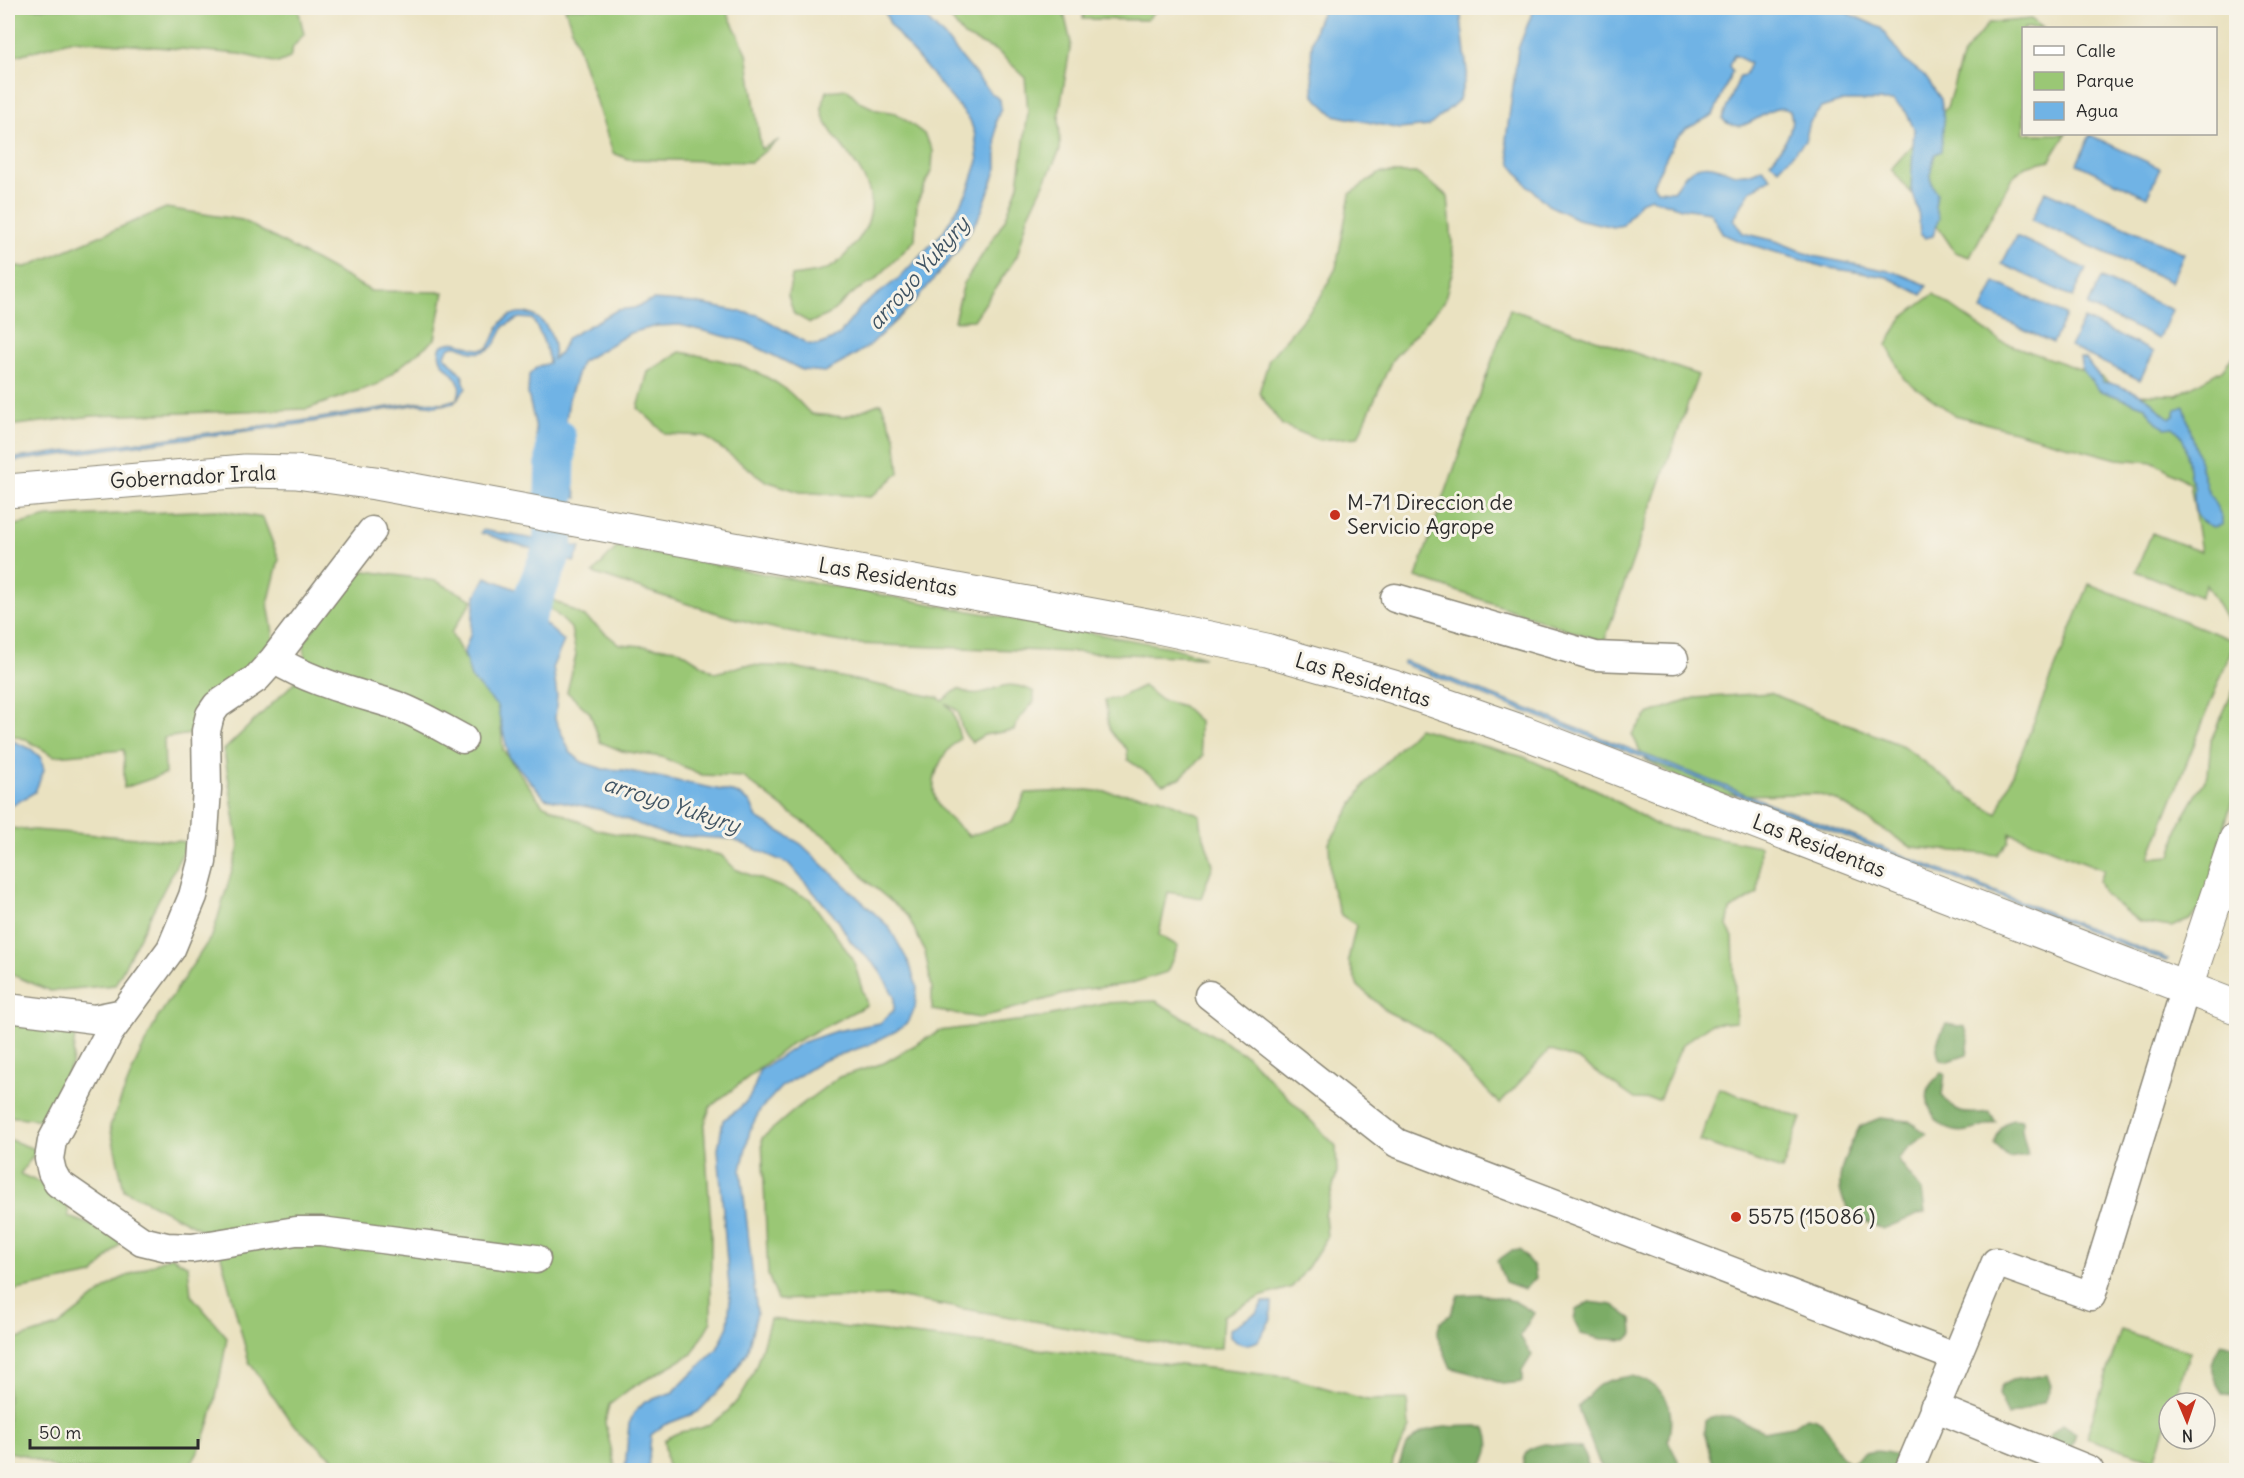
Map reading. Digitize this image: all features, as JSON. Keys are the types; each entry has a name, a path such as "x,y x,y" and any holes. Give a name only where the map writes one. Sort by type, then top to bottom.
{"main road":[{"name":"Gobernador Irala","path":"8,491 245,471 296,472 375,483 448,498"},
{"name":"Las Residentas","path":"448,498 1158,627 1266,651 1394,687 1523,732 2236,1007"},
{"path":"2186,987 2236,839"}],"street":[{"path":"372,531 274,659 257,678 217,705 210,715 206,731 207,789 202,862 193,896 171,949 109,1033 52,1141 49,1159 58,1184 141,1241 167,1247 192,1248 296,1231 321,1232 536,1259"},
{"path":"1395,598 1595,656 1674,659"},
{"path":"274,659 294,672 332,687 394,704 464,739"},
{"path":"1909,1470 1996,1262 2091,1296 2186,987"},
{"path":"1209,995 1397,1143 1955,1357"},
{"path":"8,1008 94,1019 124,1013"},
{"path":"1934,1407 2089,1470"}],"green space":[{"path":"8,8 298,8 304,34 293,47 290,58 278,63 240,54 73,40 8,58"},
{"path":"565,8 725,8 747,53 761,149 779,140 751,162 628,159 613,153"},
{"path":"942,8 1063,9 1071,43 1059,114 1060,150 1028,217 1017,256 974,320 954,321 964,283 1005,220 1018,185 1028,113 1025,77 997,51 964,36"},
{"path":"1084,8 1158,8 1147,20 1083,19"},
{"path":"2031,19 2042,27 2022,27 2022,135 2065,135 2050,160 2025,166 2011,179 1970,257 1955,252 1930,215 1891,169 1947,107 1963,54 1989,23"},
{"path":"847,89 860,102 877,110 896,113 924,134 933,151 932,169 917,203 915,240 873,282 857,290 828,315 810,323 794,314 788,296 792,276 821,271 834,265 855,244 865,229 870,215 871,201 863,176 829,128 822,113 827,91"},
{"path":"1380,173 1416,173 1448,196 1454,266 1444,302 1392,360 1358,437 1319,440 1282,425 1259,393 1269,359 1318,301 1336,268 1350,194"},
{"path":"166,208 242,220 371,291 444,292 435,339 378,384 307,409 93,416 8,426 8,265 26,267"},
{"path":"1934,294 2002,342 2102,377 2116,389 2131,394 2177,395 2222,370 2236,352 2236,636 2206,584 2200,597 2136,571 2152,533 2201,552 2190,483 2154,462 2117,459 1955,415 1904,379 1887,345 1902,318"},
{"path":"1510,309 1698,375 1604,642 1416,577"},
{"path":"680,352 721,360 760,374 788,391 811,414 845,417 881,403 895,436 899,473 871,497 800,492 766,481 704,436 666,434 638,408 648,372"},
{"path":"217,510 263,518 279,559 268,604 275,644 198,733 164,738 165,774 124,788 124,750 54,756 25,739 8,735 8,527 48,517"},
{"path":"617,547 1175,648 1204,657 856,644 822,639 723,615 593,573"},
{"path":"352,569 436,581 473,600 451,633 476,678 498,693 503,750 542,804 598,830 721,855 735,869 809,898 853,959 867,1005 791,1044 710,1107 704,1127 711,1224 711,1321 692,1354 631,1388 609,1405 605,1423 616,1470 346,1470 291,1422 249,1362 216,1237 124,1190 110,1126 137,1060 157,1019 213,934 239,847 224,750 305,672 304,643"},
{"path":"2089,584 2235,641 2149,858 2171,856 2181,821 2208,775 2211,740 2236,684 2238,752 2236,787 2216,857 2210,900 2189,920 2171,927 2139,922 2104,894 2099,881 2104,870 2010,833 2009,841 1997,855 1911,847 1836,800 1817,794 1712,795 1644,759 1632,734 1648,714 1695,698 1770,693 1903,746 1963,793 1997,814"},
{"path":"553,600 585,617 619,644 678,649 715,673 745,665 794,667 939,698 942,701 958,689 978,693 1011,685 1034,692 1034,702 1019,719 1014,730 984,735 972,742 964,732 958,711 945,703 953,712 960,738 947,751 935,777 934,787 938,805 969,836 1012,822 1026,793 1087,790 1159,797 1200,815 1202,831 1213,865 1201,898 1168,892 1159,935 1178,946 1167,972 1129,984 1079,990 980,1018 932,1010 932,989 925,952 908,916 867,881 833,841 797,818 743,777 702,775 662,757 622,751 600,742 590,713 567,692 576,655 571,628 547,605"},
{"path":"1143,686 1161,700 1183,706 1199,721 1199,741 1203,756 1180,778 1163,784 1128,760 1127,749 1114,736 1109,727 1105,700 1118,698"},
{"path":"1418,728 1524,757 1597,790 1658,826 1760,846 1758,893 1730,910 1727,926 1733,937 1736,1022 1711,1024 1682,1045 1659,1100 1635,1099 1579,1060 1549,1050 1500,1104 1432,1034 1388,1012 1358,986 1348,960 1356,925 1341,915 1331,886 1329,843 1365,784"},
{"path":"8,828 188,842 115,985 50,991 8,973"},
{"path":"1156,1001 1246,1055 1336,1146 1337,1173 1325,1215 1327,1237 1292,1287 1260,1297 1223,1316 1221,1348 1189,1348 890,1296 778,1300 768,1275 762,1138 797,1108 839,1077 884,1063 939,1031 1039,1018 1103,1003"},
{"path":"8,1016 76,1026 72,1064 43,1120 8,1116"},
{"path":"1946,1024 1965,1027 1969,1040 1967,1055 1949,1061 1940,1060 1937,1046"},
{"path":"1941,1073 1945,1074 1942,1095 1952,1107 1957,1111 1968,1113 1990,1112 1996,1122 1965,1131 1955,1131 1942,1125 1932,1113 1927,1098 1931,1084"},
{"path":"1719,1088 1801,1118 1782,1170 1700,1141"},
{"path":"1880,1118 1909,1121 1927,1134 1909,1147 1898,1160 1922,1191 1925,1212 1883,1229 1866,1222 1847,1206 1840,1184 1844,1160 1860,1126"},
{"path":"2013,1119 2022,1120 2028,1155 2009,1158 1995,1145 2001,1129"},
{"path":"8,1139 37,1150 20,1174 66,1194 69,1217 118,1235 123,1231 120,1244 93,1275 12,1291 8,1286"},
{"path":"1520,1250 1534,1267 1536,1278 1524,1289 1505,1282 1497,1261 1511,1251"},
{"path":"171,1256 188,1266 191,1295 227,1337 214,1407 202,1443 186,1470 60,1470 24,1455 8,1452 8,1342 58,1326 116,1281"},
{"path":"1481,1294 1514,1301 1534,1313 1520,1336 1532,1355 1522,1371 1522,1382 1502,1384 1451,1368 1437,1335 1440,1322 1451,1314 1458,1295"},
{"path":"1589,1302 1613,1305 1632,1319 1633,1334 1627,1340 1602,1339 1581,1334 1574,1320 1576,1310"},
{"path":"770,1319 1288,1377 1367,1400 1407,1399 1409,1428 1393,1461 1392,1470 668,1470 664,1441 676,1433 706,1426 721,1417 732,1406 750,1380"},
{"path":"2121,1330 2190,1352 2177,1391 2157,1391 2158,1451 2155,1460 2086,1438"},
{"path":"2221,1343 2236,1347 2236,1395 2223,1394 2213,1375 2212,1364"},
{"path":"2047,1375 2051,1386 2044,1402 2008,1416 1999,1394 2002,1385 2012,1380"},
{"path":"1632,1376 1654,1385 1666,1399 1671,1417 1668,1441 1681,1466 1691,1470 1609,1470 1600,1465 1578,1408 1601,1384"},
{"path":"1730,1416 1763,1431 1793,1426 1806,1417 1816,1419 1823,1423 1837,1450 1849,1462 1865,1453 1880,1451 1901,1457 1917,1470 1705,1470 1713,1464 1704,1432 1705,1421 1711,1417"},
{"path":"2063,1424 2076,1433 2072,1445 2065,1453 2051,1448 2049,1436"},
{"path":"1478,1426 1486,1429 1489,1452 1484,1462 1474,1470 1397,1470 1409,1443 1426,1431 1435,1428"},
{"path":"1545,1444 1581,1448 1587,1459 1587,1469 1523,1470 1523,1459 1527,1452"}],"water":[{"path":"883,8 916,8 947,40 990,92 1000,100 1001,108 996,121 997,168 981,213 959,249 911,306 868,347 825,372 802,370 747,342 680,325 657,326 630,333 581,362 569,399 566,420 569,467 577,498 541,490 535,424 528,394 529,375 537,367 549,363 549,358 532,319 519,318 504,326 493,346 485,351 472,352 453,346 447,351 445,356 462,375 466,388 454,403 435,406 419,404 300,424 8,462 8,459 301,421 420,402 443,403 457,399 460,390 459,383 441,360 439,354 441,346 447,343 459,343 476,349 488,348 501,323 518,313 527,313 543,323 553,340 553,359 560,353 567,338 617,310 634,308 653,300 695,303 758,315 808,344 819,345 831,340 839,335 861,307 899,278 943,232 968,191 978,161 975,135 970,120 891,26"},
{"path":"1324,8 1460,8 1467,72 1459,100 1429,126 1400,129 1334,115 1314,96 1311,61 1313,40"},
{"path":"1534,8 1836,8 1881,28 1904,60 1924,75 1941,99 1944,121 1941,151 1935,154 1931,174 1937,193 1935,208 1939,218 1933,236 1925,238 1920,234 1918,209 1911,188 1914,129 1906,112 1893,101 1843,101 1821,108 1810,122 1805,141 1779,169 1770,162 1790,131 1792,118 1790,111 1773,110 1740,126 1731,125 1722,119 1740,76 1745,75 1750,63 1734,55 1729,66 1732,72 1713,115 1686,129 1675,140 1653,184 1657,190 1673,191 1690,171 1706,165 1742,174 1762,168 1771,178 1750,191 1733,220 1743,233 1776,241 1813,256 1894,272 1927,285 1922,295 1887,277 1824,267 1739,241 1723,234 1710,212 1681,208 1651,198 1640,202 1623,225 1613,227 1577,219 1548,205 1527,185 1511,164 1506,140 1518,49"},
{"path":"2090,135 2160,168 2147,197 2077,164"},
{"path":"2045,191 2184,253 2171,282 2032,220"},
{"path":"2016,236 2086,269 2073,297 2002,264"},
{"path":"2101,278 2172,310 2159,339 2088,306"},
{"path":"1995,282 2066,315 2053,343 1982,310"},
{"path":"2084,319 2154,352 2140,380 2070,347"},
{"path":"2080,358 2086,359 2103,382 2133,391 2151,401 2170,418 2174,416 2176,409 2184,406 2207,489 2222,517 2222,525 2213,527 2206,524 2196,512 2194,485 2190,476 2186,449 2178,432 2173,427 2165,428 2158,424 2145,407 2099,390 2082,370"},
{"path":"482,530 581,547 574,562 481,533"},
{"path":"486,577 540,599 535,615 564,641 553,666 557,696 555,719 570,752 582,762 603,769 624,770 736,793 750,802 757,818 801,844 889,927 909,963 917,987 915,1008 908,1022 896,1031 868,1045 822,1061 781,1087 760,1110 750,1130 741,1170 757,1313 747,1353 730,1379 698,1412 664,1425 651,1435 648,1470 625,1470 629,1424 634,1413 645,1402 673,1392 717,1349 728,1326 730,1299 718,1149 723,1120 747,1100 754,1088 759,1071 801,1043 836,1031 880,1023 894,1010 894,996 878,968 851,942 838,920 789,864 732,839 666,835 602,810 545,798 509,757 497,706 471,678 464,652 470,635 476,595"},
{"path":"1405,661 2168,959 2166,961 1403,664"},
{"path":"8,739 31,749 41,758 44,770 35,792 8,808"},
{"path":"1263,1302 1272,1303 1271,1319 1258,1341 1251,1344 1236,1342 1230,1337 1230,1329 1256,1313"}],"waterway":[{"name":"arroyo Yukyry","path":"532,648 523,623 553,549 556,438"}],"place":[{"name":"M-71 Direccion de Servicio Agrope","path":"1335,515"},
{"name":"5575 (15086 )","path":"1736,1217"}]}
